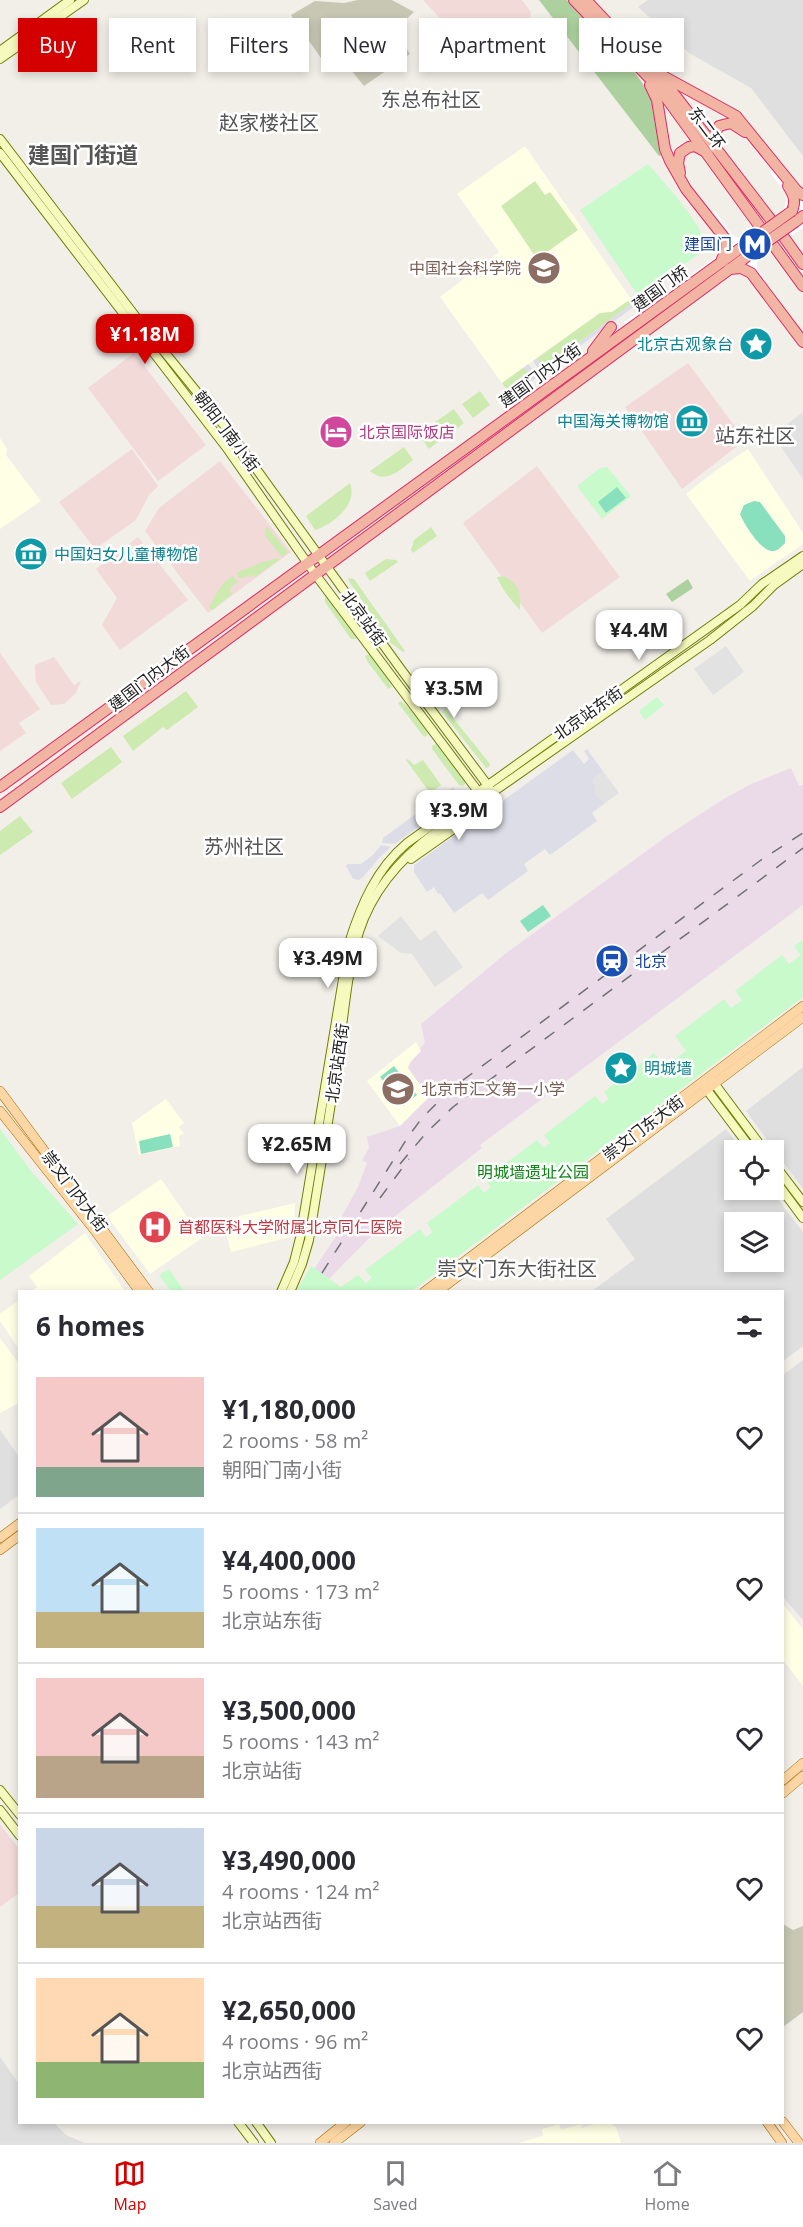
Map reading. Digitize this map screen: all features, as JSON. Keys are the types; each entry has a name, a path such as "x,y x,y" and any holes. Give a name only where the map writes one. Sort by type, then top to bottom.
{"highway":[{"name":"东二环","path":"574,0 592,18"},
{"name":"东二环","path":"586,0 603,18"},
{"path":"642,72 657,100 665,149 678,174 727,241 725,266 741,268 751,273 800,337"},
{"name":"东二环","path":"644,72 778,229 803,264"},
{"name":"东二环","path":"655,72 671,90 803,286"},
{"path":"657,72 736,116 797,191 803,195"},
{"path":"798,218 794,195 750,134 740,127 731,123 719,126 712,139 712,153 695,146 684,150 678,158 678,174 730,238 738,243 753,245 753,268 800,337"},
{"name":"建国门桥","path":"637,330 753,245 798,218 803,203"},
{"path":"585,361 611,327"},
{"name":"建国门内大街","path":"0,787 585,361 637,330"},
{"name":"建国门内大街","path":"0,807 594,370 637,330"},
{"path":"594,370 628,352"}],"main road":[{"path":"0,51 70,0"},
{"path":"0,59 84,0"},
{"name":"朝阳门南小街","path":"0,139 136,316 231,434 326,566"},
{"name":"朝阳门南小街","path":"0,153 222,441 315,574"},
{"name":"北京站东街","path":"478,791 740,605 758,587 803,556"},
{"name":"北京站东街","path":"484,800 710,640 753,606 774,585 803,564"},
{"name":"北京站街","path":"326,566 493,793"},
{"name":"北京站街","path":"315,574 484,800"},
{"name":"北京站西街","path":"282,1290 294,1262 300,1238 345,964 356,921 366,897 393,856 478,791"},
{"path":"411,859 472,816 484,800"},
{"name":"北京站西街","path":"291,1290 309,1240 359,932 378,893 407,854 468,809 484,800"},
{"path":"745,1140 704,1087 803,1006"},
{"path":"712,1080 803,1017"},
{"path":"712,1080 757,1140"},
{"name":"崇文门东大街","path":"427,1290 704,1087"},
{"name":"崇文门东大街","path":"440,1290 704,1087"},
{"name":"崇文门内大街","path":"0,1091 148,1290"},
{"name":"崇文门内大街","path":"0,1112 96,1232 139,1290"},
{"path":"784,1177 803,1202"},
{"path":"784,1192 803,1218"},
{"path":"0,1538 18,1524"},
{"path":"0,1550 18,1536"},
{"path":"784,1779 803,1763"},
{"path":"784,1792 803,1776"},
{"path":"0,1790 18,1812"},
{"path":"0,1810 18,1833"},
{"path":"784,2123 800,2143"},
{"path":"240,2124 254,2143"},
{"path":"258,2124 272,2143"},
{"path":"320,2143 344,2124"},
{"path":"334,2143 358,2124"},
{"path":"768,2124 782,2143"}],"shaded area":[{"path":"358,0 392,0 414,12 407,19 321,18 321,58 309,41 309,18 293,18 291,15 315,1 344,3"},
{"path":"423,0 522,0 531,12 530,18 440,18"},
{"path":"648,0 803,0 803,156 751,88 684,48 684,18 650,18 638,7"},
{"path":"353,72 384,72 364,86"},
{"name":"中国社会科学院","path":"525,146 631,299 612,312 600,313 502,383 440,297 499,252 457,194"},
{"path":"633,303 635,306 510,397 508,395 531,378 524,367 528,364 534,371 538,368 533,361 537,358 544,368"},
{"path":"134,353 206,445 158,481 88,388"},
{"path":"688,363 745,440 682,489 625,407"},
{"path":"803,412 803,479 773,435"},
{"path":"0,438 7,449 6,455 41,501 0,529"},
{"path":"132,449 158,486 149,495 136,520 95,549 59,502"},
{"path":"748,449 803,533 803,544 750,581 686,494"},
{"path":"220,461 291,552 208,613 145,531 159,508"},
{"path":"537,466 620,577 542,633 463,523"},
{"path":"138,537 188,600 120,650 102,625 117,598 96,569"},
{"path":"726,646 744,672 713,695 694,669"},
{"path":"0,653 40,709 19,723 26,733 0,751"},
{"path":"54,657 74,685 81,681 76,693 64,704 51,705 36,682 35,665"},
{"path":"587,749 603,771 593,779 596,795 605,803 592,813 597,821 550,855 545,849 524,864 528,871 488,900 482,893 454,913 434,887 427,892 414,872 414,865 573,750 584,764 589,759 584,751"},
{"path":"791,768 799,786 803,785 803,905 480,1145 482,1148 376,1231 328,1280 314,1269 347,1220 342,1216 358,1187 367,1163 362,1160 369,1148 367,1137 400,1126 407,1068 425,1042 421,1024 505,954 667,836 751,784"},
{"path":"603,771 619,793 605,803 596,795 593,779"},
{"path":"453,787 457,793 454,800 450,795 438,803 442,809 395,844 382,843 383,838"},
{"path":"381,845 391,847 363,877 359,880 353,879 346,866 361,864"},
{"path":"401,916 420,941 435,930 463,967 435,987 412,954 401,953 378,936"},
{"name":"北京市汇文第一小学","path":"416,1042 421,1051 410,1062 408,1068 429,1097 400,1126 367,1081"},
{"path":"803,1067 803,1189 784,1163 784,1140 767,1140 746,1111"},
{"path":"166,1099 184,1123 179,1127 184,1133 179,1136 180,1146 139,1155 132,1123"},
{"path":"726,1129 734,1140 724,1140 724,1200 779,1200 803,1232 803,1346 784,1360 784,1290 593,1290 635,1259 606,1219"},
{"name":"首都医科大学附属北京同仁医院","path":"161,1179 202,1238 150,1274 107,1216"},
{"path":"295,1203 294,1236 231,1252 223,1220"},
{"path":"85,1233 124,1290 32,1290 37,1287 29,1276"},
{"path":"18,1301 18,1348 0,1321 0,1314"},
{"path":"0,1338 18,1362 18,1404 0,1413"},
{"path":"803,1360 803,1620 784,1598 784,1374"},
{"path":"0,1430 18,1455 18,1496 0,1509"},
{"path":"784,1605 803,1629 803,1686 784,1661"},
{"path":"0,1824 18,1847 18,1894 0,1907"},
{"path":"784,1925 793,1930 803,1926 803,2012 784,2026"},
{"path":"0,2057 18,2083 18,2124 55,2124 66,2135 85,2143 0,2143"},
{"path":"559,2124 561,2130 581,2124 582,2128 596,2124 612,2124 616,2127 621,2143 518,2143 543,2136 542,2129"}],"green space":[{"path":"539,0 567,0 584,18 579,18 579,52 567,36 567,18 553,18"},
{"path":"594,72 634,72 650,94 663,155 659,156"},
{"path":"648,164 688,212 701,232 703,244 700,253 639,297 580,210"},
{"path":"535,181 545,195 550,192 578,230 537,259 501,206"},
{"path":"631,299 633,303 544,368 537,358 600,313 612,312"},
{"path":"524,367 532,377 509,393 502,383"},
{"path":"480,391 490,405 473,418 462,404"},
{"path":"454,409 464,423 447,436 435,422"},
{"path":"432,426 443,438 429,449 419,435"},
{"path":"404,447 413,460 398,472 382,477 370,471"},
{"path":"607,467 631,496 602,519 577,486 600,468"},
{"path":"350,483 351,498 343,512 330,523 315,530 306,516"},
{"path":"617,487 626,498 606,513 598,502"},
{"path":"754,501 760,502 785,536 785,543 776,550 768,550 758,542 740,514 744,505"},
{"path":"266,527 288,552 282,557 265,536"},
{"path":"431,527 437,536 413,553 411,550 414,540"},
{"path":"280,559 255,577 251,575 240,579 236,573 260,563"},
{"path":"386,559 398,562 370,581 365,573"},
{"path":"233,576 238,582 232,586 230,591 232,594 213,610 209,608 222,586"},
{"path":"504,576 518,590 520,610 504,591 497,577"},
{"path":"349,578 354,579 405,651 403,652 391,643 348,580"},
{"path":"688,579 693,588 672,602 666,594"},
{"path":"328,596 356,639 351,639 325,602 325,597"},
{"path":"369,654 383,670 392,687 388,689 367,661 365,656"},
{"path":"186,691 198,707 167,730 163,727 133,751 123,736"},
{"path":"657,697 664,705 645,720 639,711"},
{"path":"401,701 421,720 428,735 424,737 398,703"},
{"path":"445,708 490,764 489,767 486,768 442,712"},
{"path":"436,744 465,781 463,786 459,785 432,749 432,746"},
{"path":"111,747 122,762 72,799 61,783"},
{"path":"408,759 414,765 423,760 441,785 430,793 406,760"},
{"path":"20,816 33,832 0,855 0,831"},
{"path":"543,905 551,916 528,932 520,921"},
{"name":"明城墙遗址公园","path":"803,940 803,997 413,1290 297,1290 311,1266 341,1287 358,1275 366,1283 372,1278 365,1270 420,1229 426,1237 433,1232 427,1223 478,1185 484,1193 491,1187 485,1179 537,1140 544,1148 550,1143 544,1135 595,1096 602,1104 609,1099 604,1092 654,1053 665,1067 686,1051 675,1036 724,999 731,1008 742,1000 735,991 782,955 789,964 801,955 794,946"},
{"path":"394,1066 417,1095 403,1106 380,1077"},
{"path":"0,1129 31,1171 78,1224 0,1280"},
{"path":"170,1134 173,1147 141,1154 139,1141"},
{"path":"169,1269 183,1290 170,1290 159,1275"}],"pier":[{"path":"779,164 803,192 803,228 757,258 757,269 766,280 757,286 748,275 736,273 638,342 624,322 720,254 723,245 706,218 715,211 732,234 736,237 747,237 784,211 787,196 770,172"}],"railway":[{"path":"322,1273 408,1137 422,1118 451,1089 761,860 803,833"},
{"path":"400,1164 426,1133 453,1107 803,848"},
{"path":"380,1198 409,1159"}],"place":[{"name":"建国门","path":"755,244"},
{"name":"中国社会科学院","path":"544,268"},
{"name":"北京古观象台","path":"756,344"},
{"name":"中国海关博物馆","path":"692,421"},
{"name":"北京国际饭店","path":"336,432"},
{"name":"中国妇女儿童博物馆","path":"31,554"},
{"name":"北京","path":"612,961"},
{"name":"明城墙","path":"621,1068"},
{"name":"北京市汇文第一小学","path":"398,1089"},
{"name":"首都医科大学附属北京同仁医院","path":"155,1227"}],"district":[{"name":"东总布社区","path":"431,99"},
{"name":"赵家楼社区","path":"269,122"},
{"name":"建国门街道","path":"83,154"},
{"name":"站东社区","path":"755,435"},
{"name":"苏州社区","path":"244,846"},
{"name":"崇文门东大街社区","path":"517,1268"}]}
